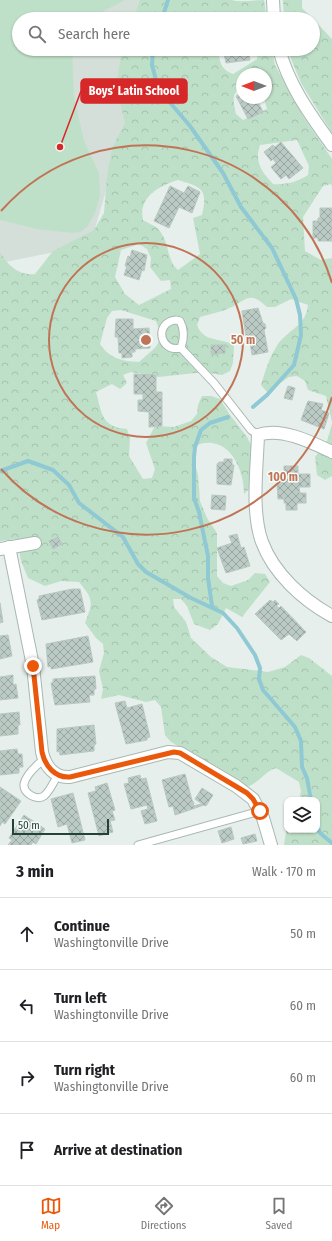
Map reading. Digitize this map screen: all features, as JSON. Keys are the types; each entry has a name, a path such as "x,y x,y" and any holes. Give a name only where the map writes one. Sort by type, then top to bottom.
{"street":[{"path":"273,0 274,12"},
{"path":"280,56 293,87 332,145"},
{"path":"332,452 283,434 268,431 258,435 257,500 262,541 268,555 298,594 332,616"},
{"path":"35,543 5,548 33,666 44,760 51,770 63,777 70,777 174,752 180,753 247,793 253,799 260,811 271,845"}],"lane":[{"path":"181,348 214,383 251,430 258,435"},
{"path":"44,760 28,776 24,784 26,791 33,797 39,798 45,795 58,775"},
{"path":"138,845 260,811"}],"shaded area":[{"path":"0,0 163,0 159,12 12,12 12,56 146,56 90,245 0,263"}],"green space":[{"path":"0,0 125,0 102,12 12,12 12,56 72,56 74,97 84,141 99,173 100,196 95,213 87,227 80,232 72,233 37,229 0,220"},
{"path":"140,0 264,0 266,12 136,12"},
{"path":"283,0 302,0 302,8 306,12 284,12"},
{"path":"320,26 332,39 332,133 301,83 290,56 320,56"},
{"path":"121,56 219,56 221,64 225,70 233,74 236,72 236,92 234,95 234,102 236,114 243,120 267,109 266,104 272,104 272,68 243,68 257,59 258,56 273,56 275,65 303,116 332,159 332,187 331,184 323,186 303,217 305,251 321,260 332,258 332,422 326,396 308,390 305,381 297,376 289,377 267,392 261,385 268,364 278,344 301,323 307,312 308,305 291,299 275,307 267,307 258,300 250,298 243,300 234,306 200,317 197,325 204,335 212,339 234,345 233,363 230,371 222,375 204,372 159,377 131,372 123,375 127,383 120,389 112,384 96,392 104,418 107,422 118,428 127,429 130,438 129,456 143,479 152,478 155,469 146,443 155,426 174,427 191,421 197,414 198,405 202,396 211,396 220,399 247,437 255,453 250,488 244,494 241,474 237,464 225,449 217,444 208,443 197,445 192,457 198,474 200,501 207,518 217,533 217,576 223,583 231,586 248,580 255,573 265,574 270,582 242,617 226,608 218,624 210,630 194,624 187,606 181,599 173,599 174,607 186,622 191,638 211,657 227,667 268,672 285,667 301,655 309,658 332,676 332,845 284,845 286,833 320,833 320,797 300,797 301,791 299,782 276,768 247,787 222,775 208,762 184,753 178,746 171,742 165,735 161,707 155,700 146,702 119,695 101,699 103,689 99,671 104,653 103,644 96,638 85,623 91,606 90,597 79,582 61,581 45,586 28,578 21,561 17,539 0,541 0,252 14,269 24,273 35,274 53,251 94,230 104,213 107,176 112,148 125,123 116,87","holes":["297,140 309,166 308,175 300,180 282,184 273,184 262,171 260,166 258,157 260,145","178,180 193,185 201,190 204,200 202,215 193,218 200,254 178,270 174,266 165,240 159,230 143,220 142,212 147,199 157,189","139,244 147,249 151,258 150,267 161,281 170,280 171,289 139,305 125,294 115,277 121,250","121,310 156,321 159,329 160,335 157,344 139,362 122,360 112,356 100,344 107,318 112,311"]},
{"path":"332,424 332,476 325,480 317,475 315,457 327,441"}],"building":[{"path":"224,56 249,56 250,60 226,63"},
{"path":"240,104 259,104 263,112 248,119"},
{"path":"281,142 303,168 289,179 286,175 281,179 271,167 276,163 273,159 271,161 264,152 273,145 275,147"},
{"path":"170,186 184,193 188,186 200,192 192,213 179,207 169,228 154,221"},
{"path":"320,208 332,208 332,241 318,241 318,238 313,238 313,221 318,221 318,218 320,218"},
{"path":"132,250 147,255 144,271 142,270 139,280 124,275 128,256 130,257"},
{"path":"258,308 266,328 264,330 268,352 252,355 250,342 247,342 242,311"},
{"path":"116,319 133,319 133,329 149,328 150,348 135,349 135,352 132,352 132,357 122,358 122,353 119,353 118,337 115,337"},
{"path":"211,345 225,345 225,353 211,354"},
{"path":"134,374 156,375 156,392 162,392 162,426 149,427 149,412 138,411 138,400 143,400 143,394 134,394"},
{"path":"288,386 295,388 292,400 284,398"},
{"path":"308,401 323,404 321,410 329,413 324,429 301,420"},
{"path":"224,459 232,459 232,465 234,465 231,485 217,484 217,464 219,462 224,462"},
{"path":"284,466 298,466 298,474 310,474 310,487 299,487 300,493 306,493 306,503 297,503 297,510 286,510 286,503 284,503 284,499 278,499 277,483 281,483 281,476 284,476"},
{"path":"212,495 226,496 225,510 211,509"},
{"path":"237,534 241,548 244,547 250,566 226,573 217,548 232,543 229,536"},
{"path":"58,537 62,544 53,549 49,541"},
{"path":"72,589 80,589 85,612 42,620 37,600 39,599 39,596"},
{"path":"270,600 273,602 275,600 279,604 276,606 279,608 281,606 306,632 297,641 289,634 281,640 255,614"},
{"path":"0,603 3,622 0,623"},
{"path":"8,635 12,656 0,659 0,636"},
{"path":"88,636 93,662 51,669 51,666 48,667 46,644"},
{"path":"13,675 13,685 16,684 18,698 0,700 0,677"},
{"path":"95,676 96,689 94,689 94,695 89,695 90,702 55,705 51,683 53,683 53,679"},
{"path":"125,701 127,708 142,704 150,737 147,738 147,740 126,744 115,703"},
{"path":"19,712 20,725 18,725 18,734 0,736 0,714"},
{"path":"94,725 96,744 94,745 94,751 60,755 59,751 57,752 57,729"},
{"path":"17,749 18,754 22,754 23,767 19,767 19,773 0,775 0,751"},
{"path":"185,774 194,803 193,806 202,804 195,799 202,788 213,795 206,806 204,805 175,815 173,806 169,807 162,780"},
{"path":"140,775 141,779 146,778 157,821 145,824 141,811 148,809 147,805 131,809 124,784 129,783 128,778"},
{"path":"107,783 115,810 112,811 115,820 110,821 113,832 99,836 88,793 96,791 95,787"},
{"path":"0,787 21,801 5,824 2,822 0,826"},
{"path":"73,793 85,840 72,843 67,824 58,827 51,799"},
{"path":"24,815 45,829 36,844 33,842 31,845 8,845 12,840 9,838"},
{"path":"231,827 234,839 222,843 218,831"},
{"path":"255,834 257,841 243,844 241,838"}],"waterway":[{"path":"164,12 168,0"},
{"path":"153,56 152,65 157,84 167,99 190,126 223,173 241,207 272,248 296,299 300,315 301,335 294,365 267,395 253,407"},
{"path":"212,606 208,578 208,556 199,512 194,498 194,457 195,447 201,430 210,423 228,417"},
{"path":"0,471 28,461 53,470 69,485 79,503 123,537 138,564 146,572 191,598 223,613 237,628 255,655 260,668 259,679 263,690 295,727 301,741 302,767 307,778 310,797"},
{"path":"320,833 332,843"}],"place":[{"name":"Boys’ Latin School","path":"60,147"}],"route":[{"path":"33,666 42,752 44,760 56,774 63,777 70,777 168,752 180,753 247,793 253,799 260,811"}]}
